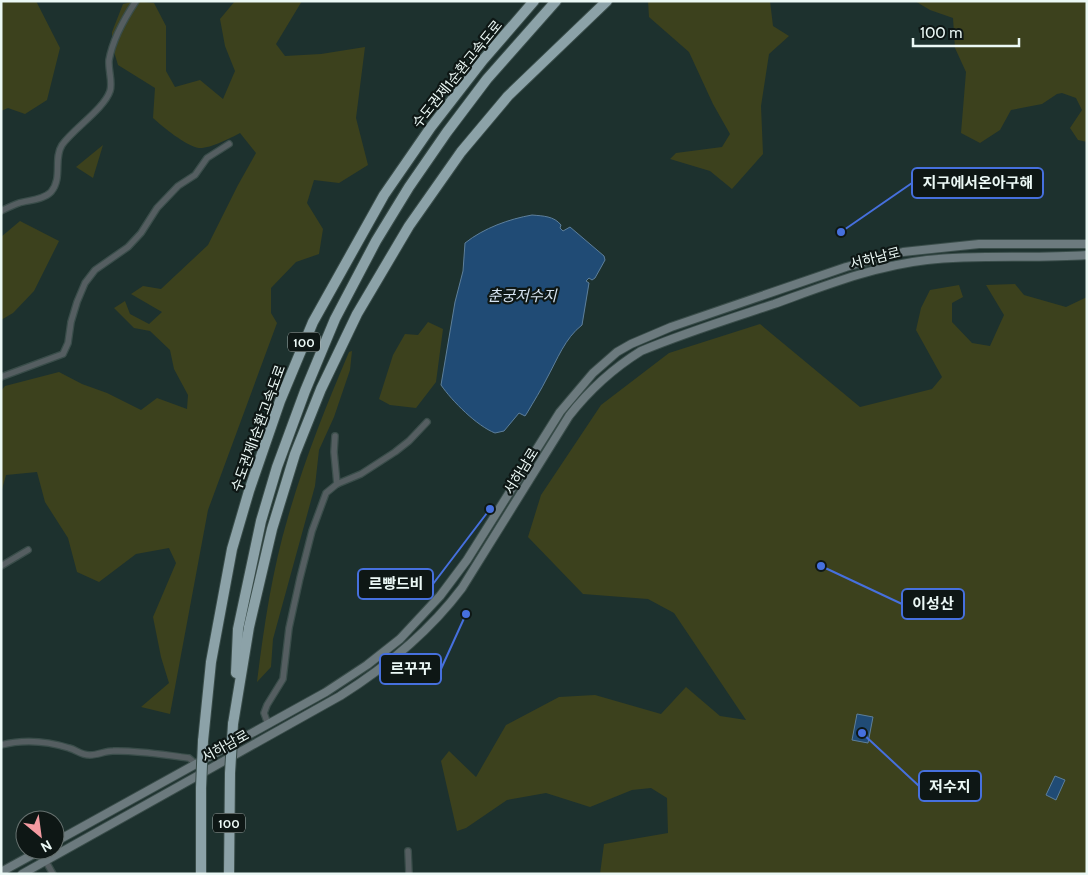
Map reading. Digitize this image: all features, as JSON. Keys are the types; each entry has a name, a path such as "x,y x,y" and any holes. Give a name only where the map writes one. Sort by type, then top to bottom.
{"highway":[{"name":"수도권제1순환고속도로","path":"201,874 203,741 211,662 232,549 249,491 280,401 313,322 384,195 432,126 477,68 534,1"},
{"name":"수도권제1순환고속도로","path":"229,874 230,773 238,629 261,521 277,467 305,391 335,318 381,233 409,187 487,79 556,1"},
{"name":"수도권제1순환고속도로","path":"233,724 249,627 272,529 295,454 321,389 357,314 409,226 461,152 508,96 607,1"}],"street":[{"path":"1,211 50,193 56,183 58,152 63,143 99,107 110,90 109,62 116,37 136,1"},
{"path":"1,377 63,354 68,343 71,322 77,302 95,270 128,246 141,233 157,208 178,186 195,175 207,158 228,144"},
{"name":"서하남로","path":"65,836 326,692 367,665 412,628 463,566 560,412 593,373 617,352 631,344 680,324 846,267 903,252 979,244 1087,244"},
{"name":"서하남로","path":"65,849 340,696 374,675 442,613 462,588 569,416 579,403 600,380 641,351 862,273 887,267 926,260 960,257 1087,255"},
{"path":"268,724 264,713 284,678 289,628 300,578 312,532 326,493 337,484 361,474 396,452 427,422"},
{"path":"335,436 337,484"},
{"path":"1,566 28,550"},
{"path":"1,745 32,741 72,748 79,754 92,755 112,750 189,758 196,764"},
{"path":"408,851 409,874"},
{"path":"1,872 22,860"},
{"path":"45,860 53,874"},
{"name":"서하남로","path":"22,874 45,860"}],"green space":[{"path":"1,1 36,1 60,48 47,100 25,114 8,108 1,111"},
{"path":"136,1 154,3 166,26 166,71 175,87 200,80 223,99 235,71 225,46 220,19 235,1 302,1 276,44 285,56 321,54 365,47 356,118 368,165 339,183 314,180 307,203 323,229 319,254 296,262 271,288 271,313 277,323 208,510 170,714 141,707 169,683 161,657 153,617 176,563 169,548 136,554 99,582 77,572 68,538 45,502 37,472 6,475 1,493 1,391 5,386 59,372 141,410 157,398 187,409 188,395 174,369 170,350 150,331 134,328 114,308 125,301 130,314 149,324 162,312 131,294 143,286 161,289 208,245 256,153 240,133 208,147 194,147 175,136 153,118 155,88 118,65 112,45 112,32 123,4"},
{"path":"648,1 770,1 773,26 789,36 769,54 761,106 763,154 732,189 710,171 670,159 676,153 722,147 730,134 713,104 689,52 649,17"},
{"path":"915,1 1087,1 1087,142 1078,140 1070,128 1082,110 1076,98 1062,93 1057,94 1042,104 1011,110 1000,130 980,143 961,133 966,72 955,48 953,18 930,10"},
{"path":"103,145 93,178 76,167"},
{"path":"20,221 59,241 34,291 13,313 1,320 1,237"},
{"path":"1015,284 1024,295 1066,307 1087,297 1087,874 600,874 604,844 668,833 667,798 651,788 632,790 590,807 546,793 507,800 466,828 457,831 441,761 449,751 476,777 506,725 559,697 595,695 661,714 686,687 720,716 746,720 674,613 648,599 583,594 528,537 541,495 601,405 669,353 760,324 860,407 932,389 942,377 916,330 921,308 930,290 959,285 963,297 952,303 952,322 972,343 990,346 1004,315 986,285"},
{"path":"428,322 443,329 436,382 416,408 390,405 379,399 393,355 405,334 418,335"},
{"path":"352,351 350,370 334,417 319,450 315,486 273,639 271,667 257,682 269,599 288,517 316,434 349,352"}],"water":[{"name":"춘궁저수지","path":"532,215 555,220 561,225 560,228 563,231 570,227 604,256 605,260 595,278 592,280 589,278 586,281 589,283 582,325 566,343 527,413 525,416 519,413 504,431 495,433 488,430 465,412 441,385 455,302 463,271 465,243 497,225"},
{"path":"857,714 873,717 868,743 852,740"},
{"path":"1055,776 1065,780 1056,800 1046,795"}],"place":[{"name":"지구에서온아구해","path":"841,232"},
{"name":"르빵드비","path":"490,509"},
{"name":"이성산","path":"821,566"},
{"name":"르꾸꾸","path":"466,614"},
{"name":"저수지","path":"862,733"}]}
